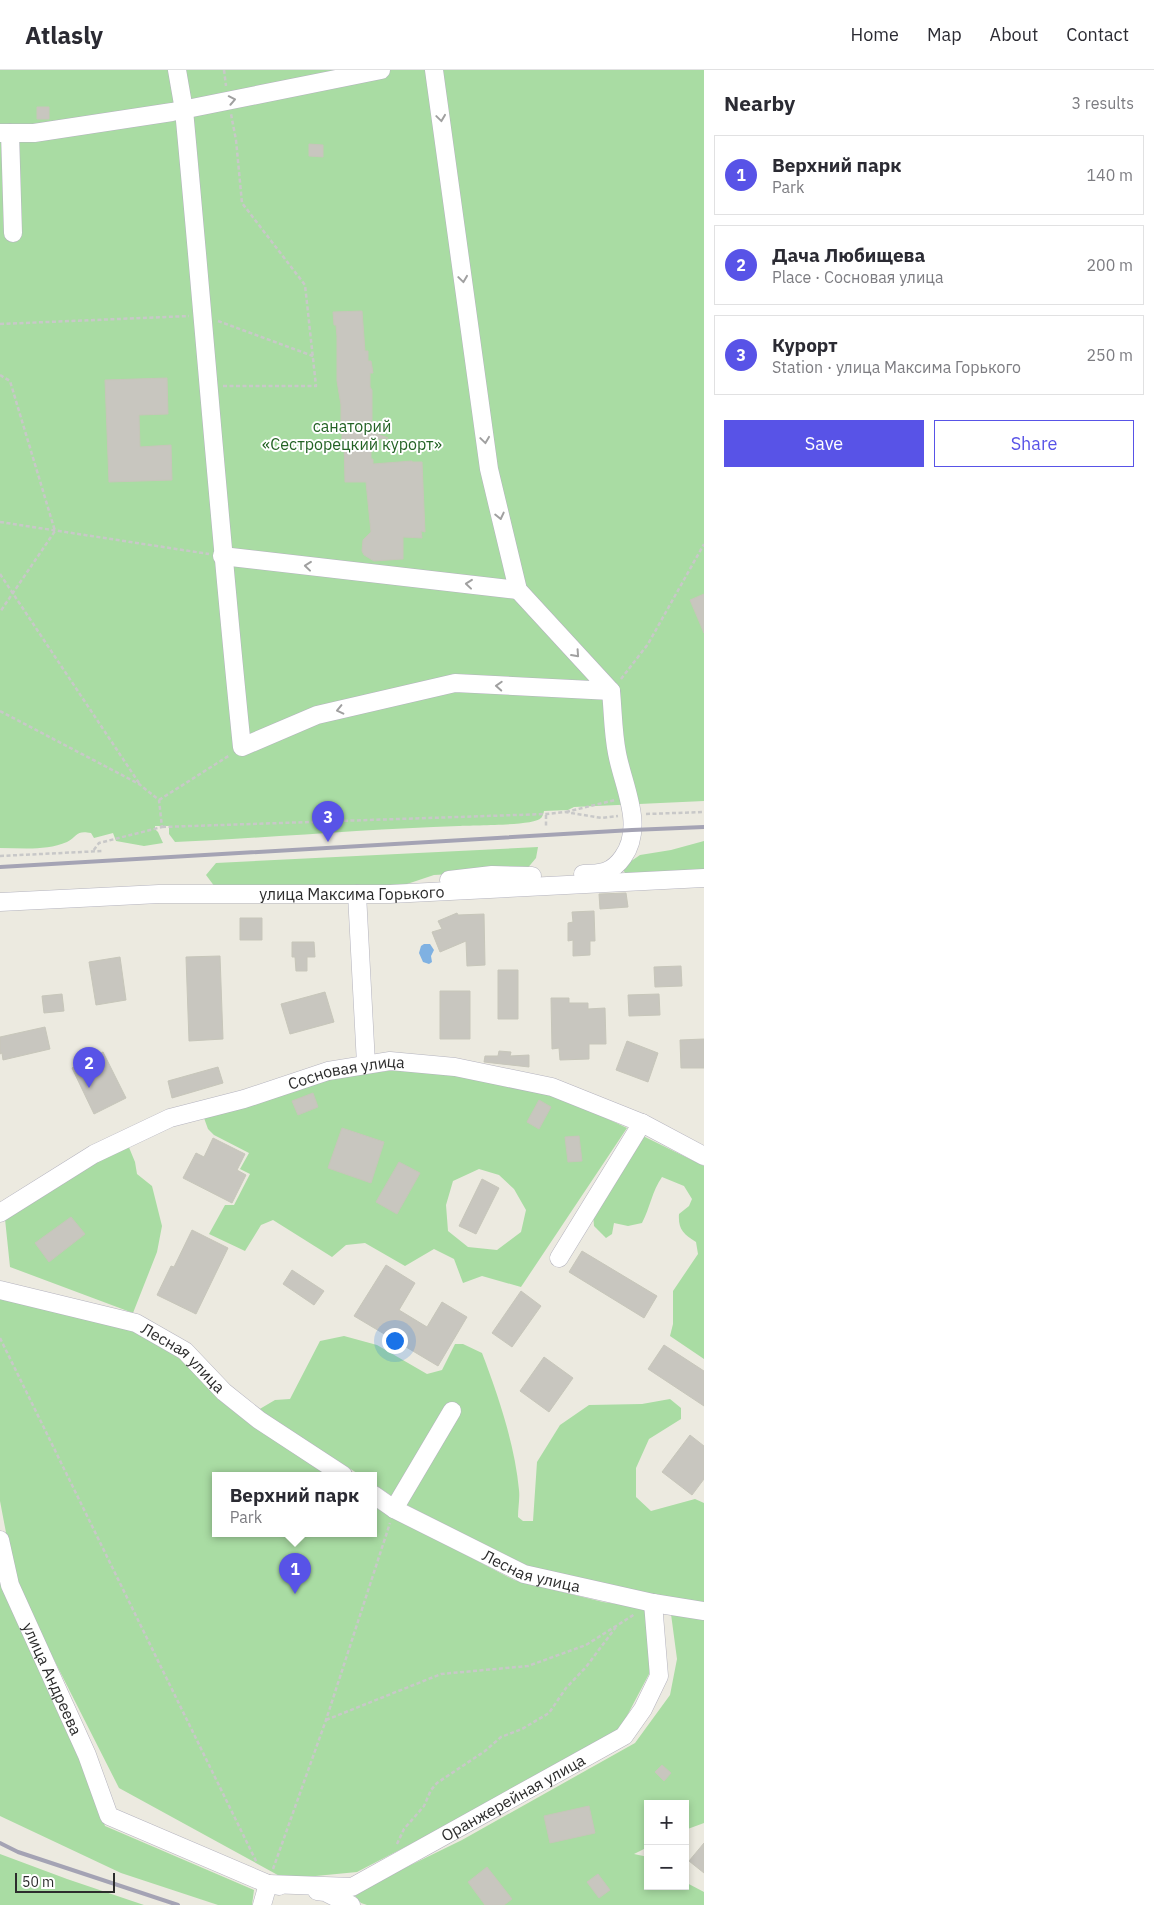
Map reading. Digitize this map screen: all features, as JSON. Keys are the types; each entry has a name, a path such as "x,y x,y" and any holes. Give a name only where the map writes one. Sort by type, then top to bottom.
{"street":[{"path":"177,70 184,110 222,556 242,747 317,715 455,684 611,692"},
{"path":"13,233 5,133 34,133 184,110 381,70"},
{"path":"390,894 432,882 492,875 601,874 617,866 631,846 632,815 617,752 611,692 518,590 489,469 434,70"},
{"path":"222,556 518,590"},
{"name":"улица Максима Горького","path":"0,902 159,894 390,894 704,878"},
{"path":"357,894 366,1064"},
{"name":"Сосновая улица","path":"0,1213 94,1154 170,1118 244,1099 328,1071 390,1061 455,1067 543,1085 642,1123 704,1156"},
{"path":"559,1258 642,1123"},
{"name":"Лесная улица","path":"0,1290 136,1323 185,1351 224,1392 259,1420 338,1472"},
{"path":"394,1509 452,1411"},
{"name":"Лесная улица","path":"377,1497 394,1509 524,1574 653,1603 704,1611"},
{"name":"улица Андреева","path":"0,1540 10,1586 87,1755 109,1816 268,1884"},
{"name":"Оранжерейная улица","path":"268,1884 352,1887 624,1736 643,1709 659,1676 653,1603"},
{"path":"262,1905 268,1884 325,1892 351,1905"}],"path":[{"path":"209,386 316,386 305,285 242,203 236,140 224,70"},
{"path":"0,324 203,316 313,356"},
{"path":"0,376 10,381 55,531"},
{"path":"0,522 222,556"},
{"path":"0,612 55,531"},
{"path":"611,692 648,644 704,544"},
{"path":"0,574 139,784"},
{"path":"0,711 139,784 160,800 162,827"},
{"path":"160,800 242,747"},
{"path":"93,851 99,843 162,827 546,814 565,812 629,797"},
{"path":"565,812 602,818 704,812"},
{"path":"546,814 546,826"},
{"path":"0,856 102,851"},
{"path":"0,1338 268,1884"},
{"path":"268,1884 326,1720 394,1509"},
{"path":"326,1720 441,1674 528,1666 586,1645 653,1603"},
{"path":"395,1847 404,1829 424,1806 431,1790 437,1783 501,1738 549,1713 566,1688 586,1667 618,1626"}],"green space":[{"name":"санаторий «Сестрорецкий курорт»","path":"0,70 704,70 704,801 574,807 568,810 544,811 541,818 536,821 516,824 388,829 175,842 169,834 169,826 155,826 163,843 144,846 116,841 113,833 94,838 91,833 82,832 67,842 51,847 0,848"},
{"path":"704,841 704,873 628,876 621,868 640,855 671,850"},
{"path":"538,847 536,858 526,870 434,875 401,886 215,887 206,875 216,863"},
{"path":"397,1070 453,1072 555,1094 627,1128 521,1287 482,1276 463,1283 454,1259 434,1249 405,1266 365,1243 346,1245 332,1257 273,1220 261,1225 245,1251 209,1234 225,1205 234,1205 250,1174 240,1169 249,1153 214,1135 208,1129 204,1118 330,1077","holes":["479,1169 499,1175 514,1189 526,1210 521,1232 497,1250 468,1247 448,1231 446,1205 453,1181"]},
{"path":"643,1136 704,1166 704,1359 670,1336 673,1324 673,1291 698,1254 696,1242 685,1234 679,1224 679,1214 689,1206 692,1199 684,1186 662,1177 642,1223 628,1226 614,1223 612,1234 606,1238 594,1226 593,1214"},
{"path":"128,1145 135,1162 137,1174 152,1186 162,1226 157,1252 133,1313 10,1267 5,1219 94,1161"},
{"path":"0,1299 132,1331 178,1357 254,1425 322,1472 212,1472 212,1537 377,1537 377,1509 514,1580 603,1602 651,1609 649,1674 618,1733 565,1764 357,1872 285,1879 119,1788 16,1585 0,1501"},
{"path":"344,1336 377,1345 427,1374 442,1370 455,1344 463,1344 482,1353 510,1438 519,1490 518,1517 523,1521 533,1521 537,1462 560,1425 589,1405 642,1404 670,1399 681,1408 681,1419 649,1439 636,1468 636,1497 651,1511 695,1499 704,1503 704,1603 655,1596 525,1566 399,1501 377,1486 377,1472 355,1472 258,1410 275,1400 290,1399 320,1341"},
{"path":"0,1580 82,1756 105,1826 254,1890 252,1905 218,1905 121,1873 0,1816"},
{"path":"671,1614 704,1618 704,1823 689,1829 689,1800 644,1800 644,1849 634,1854 644,1856 644,1890 689,1890 689,1884 704,1892 704,1905 367,1905 361,1903 355,1896 374,1883 462,1840 635,1743 670,1695 677,1659"},
{"path":"0,1854 67,1879 144,1905 0,1905"}],"water":[{"path":"430,944 434,950 431,956 432,962 429,964 423,962 419,953 421,946"}],"building":[{"path":"37,107 49,107 49,119 37,119"},
{"path":"309,144 323,145 323,157 309,156"},
{"path":"362,311 365,351 368,351 368,361 371,361 373,373 370,373 372,432 388,438 371,440 371,459 373,459 373,464 422,462 425,532 421,531 422,538 403,537 403,559 374,561 364,555 362,551 363,540 371,532 366,482 345,482 344,442 342,443 341,405 337,381 337,337 333,312"},
{"path":"167,378 168,414 139,415 140,447 171,445 172,480 109,482 105,380"},
{"path":"704,594 704,633 690,600"},
{"path":"626,893 628,907 600,909 599,894"},
{"path":"594,911 595,941 590,941 590,955 573,956 573,940 568,941 568,923 573,922 572,912"},
{"path":"457,913 458,915 484,914 485,965 467,966 466,941 440,952 432,932 442,929 438,921"},
{"path":"240,918 262,918 262,940 240,940"},
{"path":"292,942 314,942 315,957 307,957 307,971 296,971 295,957 292,957"},
{"path":"220,956 223,1039 189,1041 186,957"},
{"path":"120,957 126,1000 96,1005 89,962"},
{"path":"681,966 682,986 655,987 654,967"},
{"path":"498,970 518,970 518,1019 498,1019"},
{"path":"440,991 470,991 470,1039 440,1039"},
{"path":"325,992 334,1022 290,1034 281,1004"},
{"path":"62,994 64,1011 44,1013 42,996"},
{"path":"659,994 660,1015 629,1016 628,995"},
{"path":"551,998 569,998 569,1003 588,1003 588,1009 605,1008 606,1044 589,1044 589,1059 560,1060 559,1048 552,1049"},
{"path":"45,1027 50,1049 3,1060 2,1053 0,1054 0,1037"},
{"path":"704,1039 704,1068 681,1068 680,1040"},
{"path":"627,1041 658,1053 648,1082 616,1070"},
{"path":"499,1051 511,1052 510,1056 529,1055 529,1067 484,1062 485,1056 498,1056"},
{"path":"103,1052 126,1098 94,1114 72,1068"},
{"path":"218,1067 223,1083 172,1098 168,1081"},
{"path":"313,1093 318,1107 298,1115 292,1101"},
{"path":"539,1100 551,1107 539,1129 527,1122"},
{"path":"342,1128 384,1142 371,1183 328,1168"},
{"path":"579,1136 582,1161 568,1162 565,1137"},
{"path":"213,1138 245,1154 237,1170 246,1175 232,1203 183,1178 196,1153 204,1157"},
{"path":"399,1162 420,1173 397,1214 376,1202"},
{"path":"482,1179 499,1188 476,1234 459,1226"},
{"path":"71,1217 85,1234 49,1262 35,1243"},
{"path":"192,1230 228,1248 196,1314 157,1295 171,1266 174,1267"},
{"path":"582,1251 657,1296 644,1318 569,1272"},
{"path":"386,1265 415,1283 399,1310 427,1327 442,1302 467,1317 438,1366 354,1316"},
{"path":"292,1270 324,1291 314,1305 283,1284"},
{"path":"521,1291 541,1306 512,1347 492,1333"},
{"path":"664,1345 704,1371 704,1406 648,1369"},
{"path":"544,1357 573,1378 549,1412 520,1391"},
{"path":"690,1435 704,1446 704,1479 692,1495 662,1472"},
{"path":"662,1765 671,1773 664,1781 655,1772"},
{"path":"589,1806 595,1833 550,1843 544,1816"},
{"path":"704,1843 704,1873 689,1861"},
{"path":"487,1867 512,1899 504,1905 485,1905 468,1882"},
{"path":"598,1874 610,1890 599,1898 587,1882"}],"railway":[{"path":"0,867 704,827"},
{"path":"0,1843 18,1852 178,1905"}],"place":[{"name":"Курорт","path":"328,842"},
{"name":"Дача Любищева","path":"89,1088"},
{"name":"Верхний парк","path":"295,1594"}]}
